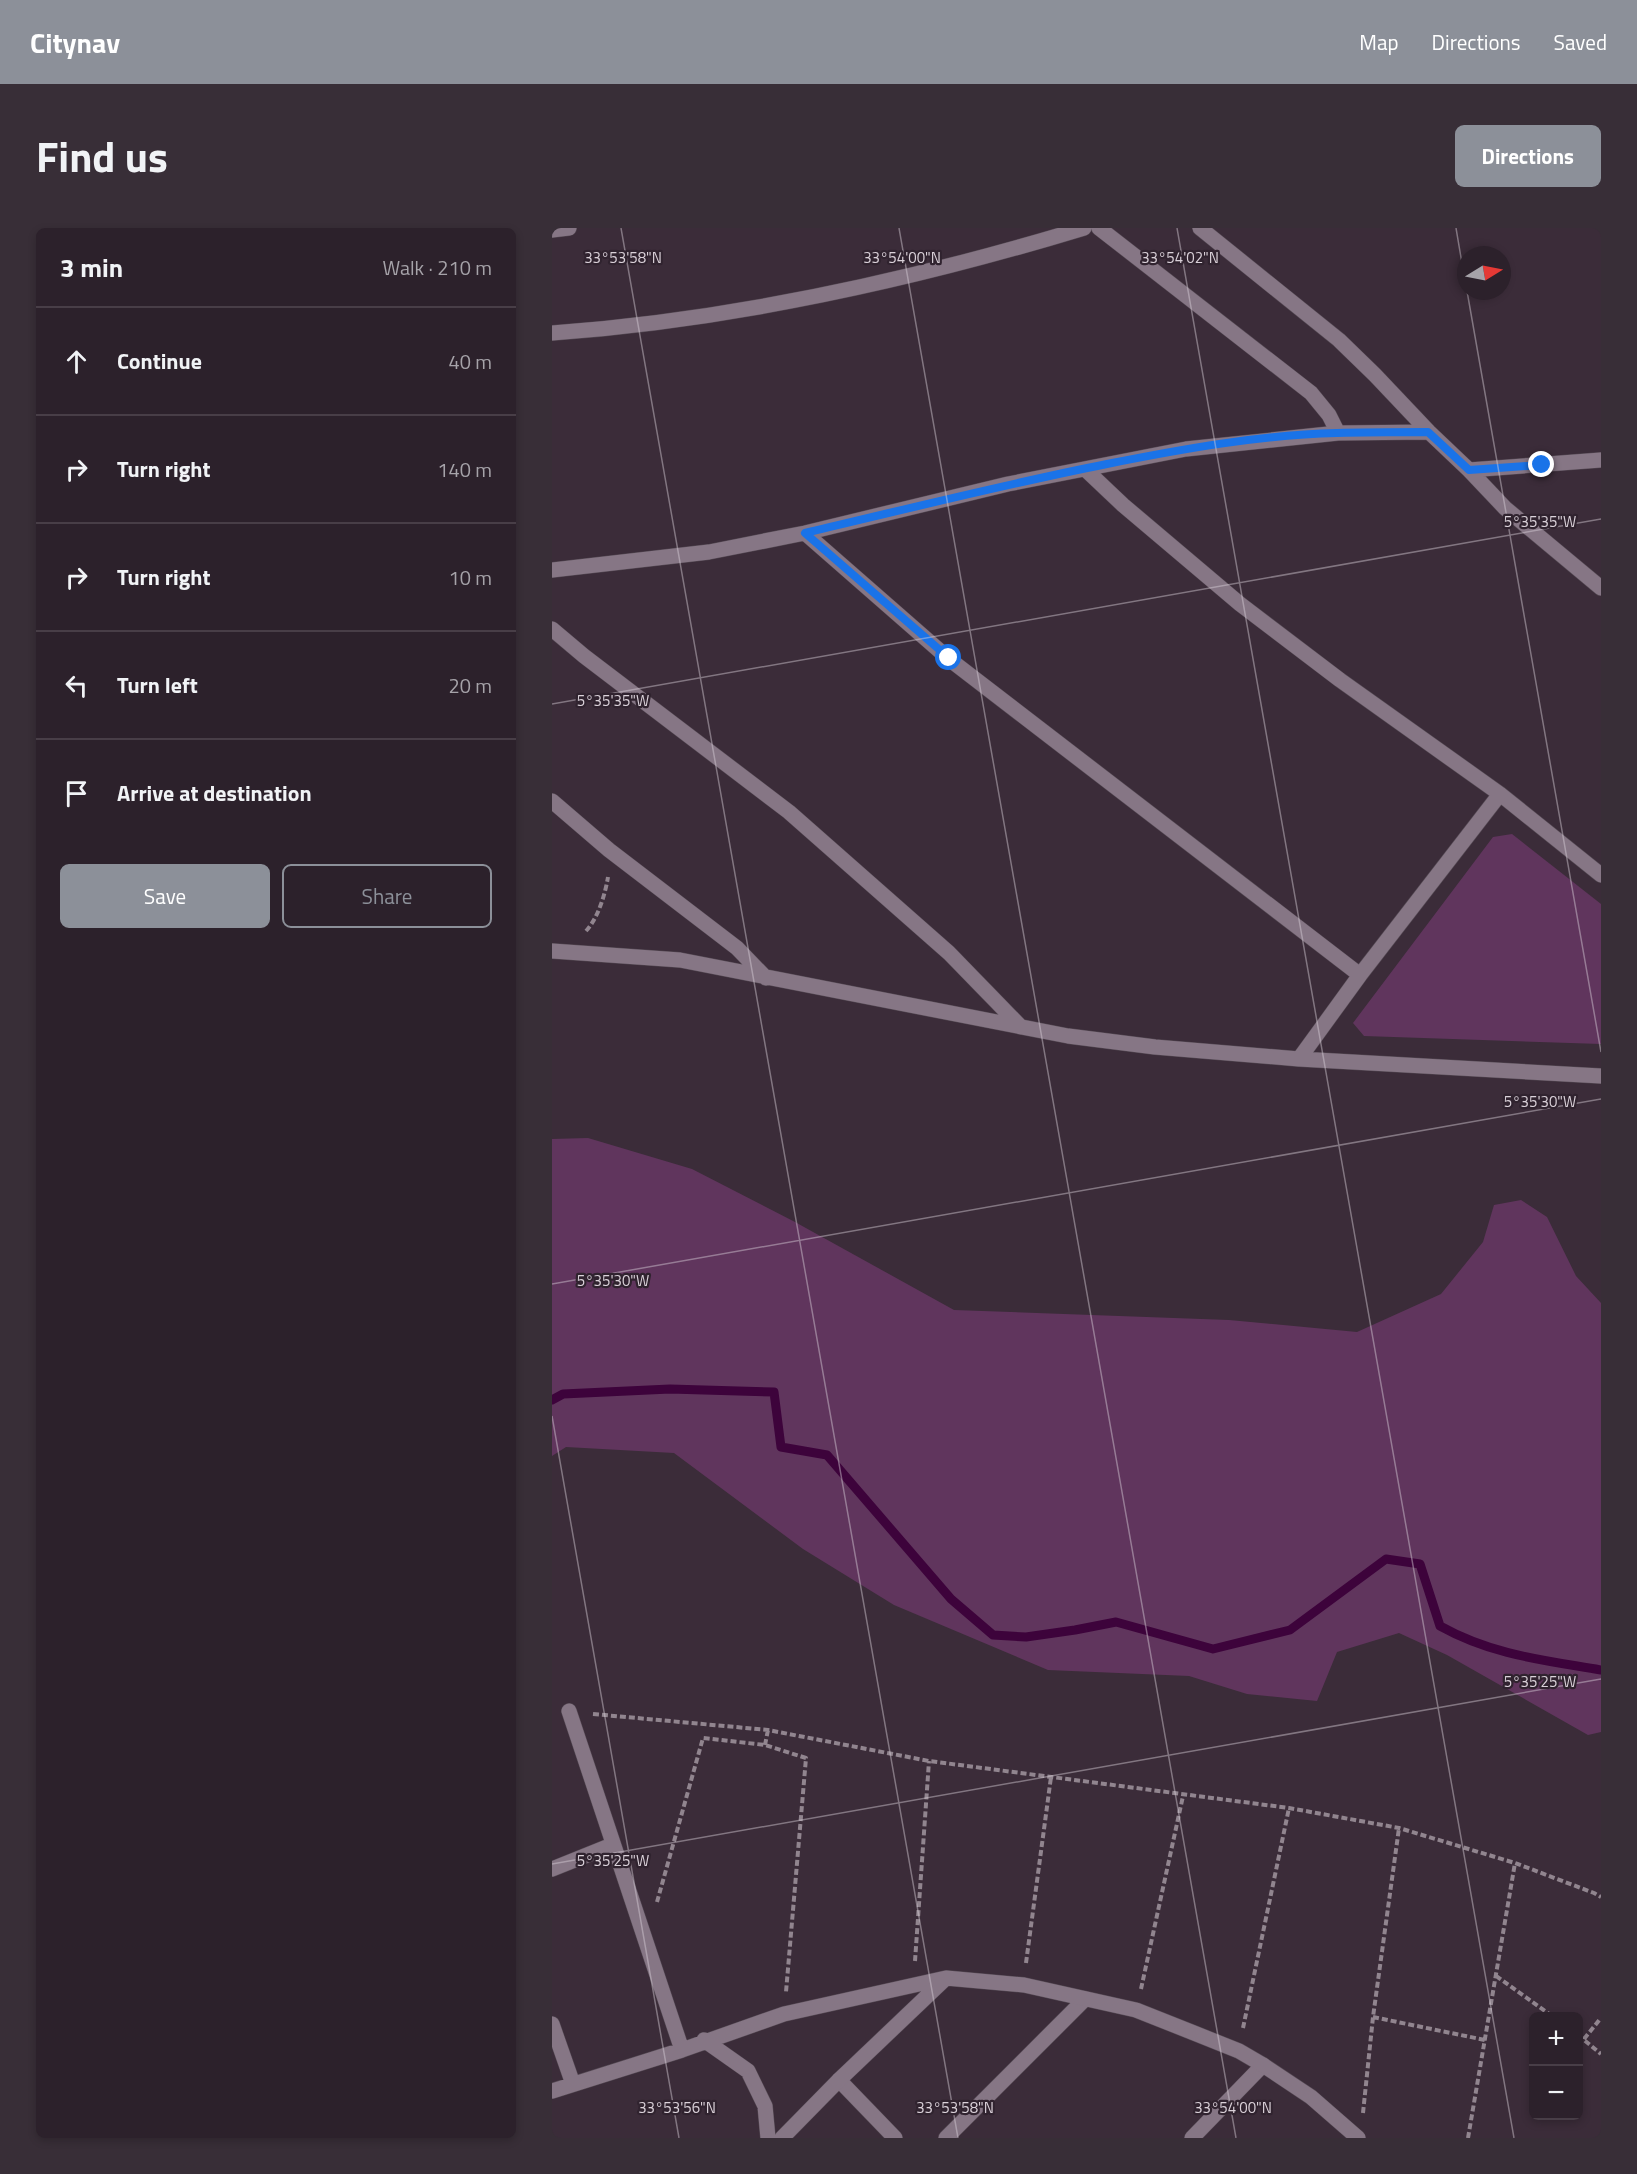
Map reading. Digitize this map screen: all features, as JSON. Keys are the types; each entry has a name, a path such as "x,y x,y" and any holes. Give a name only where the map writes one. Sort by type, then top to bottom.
{"street":[{"path":"552,230 569,228"},
{"path":"552,333 612,328 790,301 925,270 1084,228"},
{"path":"1099,228 1311,393 1329,415 1338,433"},
{"path":"1200,228 1339,340 1504,508 1601,588"},
{"path":"552,570 709,552 805,533 1008,484 1186,449 1338,433 1428,432"},
{"path":"1469,470 1601,460"},
{"path":"1085,469 1123,505 1240,604 1340,680 1500,794 1601,875"},
{"path":"805,533 949,658 1360,975"},
{"path":"552,629 584,656 789,812 949,953 1021,1027"},
{"path":"1299,1059 1360,975 1500,794"},
{"path":"552,801 609,850 737,948 766,978"},
{"path":"552,951 680,960 1068,1036 1155,1047 1299,1059 1601,1076"},
{"path":"569,1711 682,2050"},
{"path":"552,1869 612,1845"},
{"path":"782,2138 946,1978"},
{"path":"552,2091 682,2050 704,2040 784,2014 946,1978 1024,1985 1136,2010 1239,2051 1311,2097 1358,2138"},
{"path":"946,2138 1085,1999"},
{"path":"552,2024 573,2084"},
{"path":"704,2040 748,2072 765,2106 768,2138"},
{"path":"1192,2138 1263,2065"},
{"path":"839,2080 895,2138"}],"path":[{"path":"569,951 591,925 603,899 608,880 609,850"},
{"path":"569,1711 768,1730 928,1761 1290,1809 1399,1828 1515,1863 1601,1897"},
{"path":"765,1745 768,1730"},
{"path":"646,1943 704,1738 765,1745 806,1758 784,2014"},
{"path":"913,1985 928,1761"},
{"path":"1024,1985 1051,1777"},
{"path":"1136,2010 1183,1796"},
{"path":"1239,2051 1290,1809"},
{"path":"1362,2116 1399,1828"},
{"path":"1468,2138 1515,1863"},
{"path":"1496,1976 1546,2012"},
{"path":"1373,2017 1485,2040"},
{"path":"1601,2018 1584,2039 1601,2054"}],"shaded area":[{"path":"1512,834 1601,904 1601,1044 1364,1036 1353,1023 1493,837"},
{"path":"588,1138 692,1169 795,1222 954,1310 1229,1320 1357,1332 1441,1294 1483,1242 1494,1205 1521,1200 1547,1217 1576,1276 1601,1303 1601,1732 1588,1735 1447,1655 1399,1633 1337,1652 1317,1701 1247,1694 1189,1676 1048,1670 894,1605 803,1549 674,1453 566,1447 552,1456 552,1139"}],"waterway":[{"path":"552,1400 563,1394 670,1389 774,1392 781,1447 827,1455 951,1599 993,1635 1026,1637 1116,1622 1213,1649 1290,1630 1386,1559 1420,1564 1440,1626 1459,1636 1518,1655 1601,1670"}],"route":[{"path":"949,658 805,533 1008,484 1186,449 1292,436 1428,432 1469,470 1542,465"}]}
